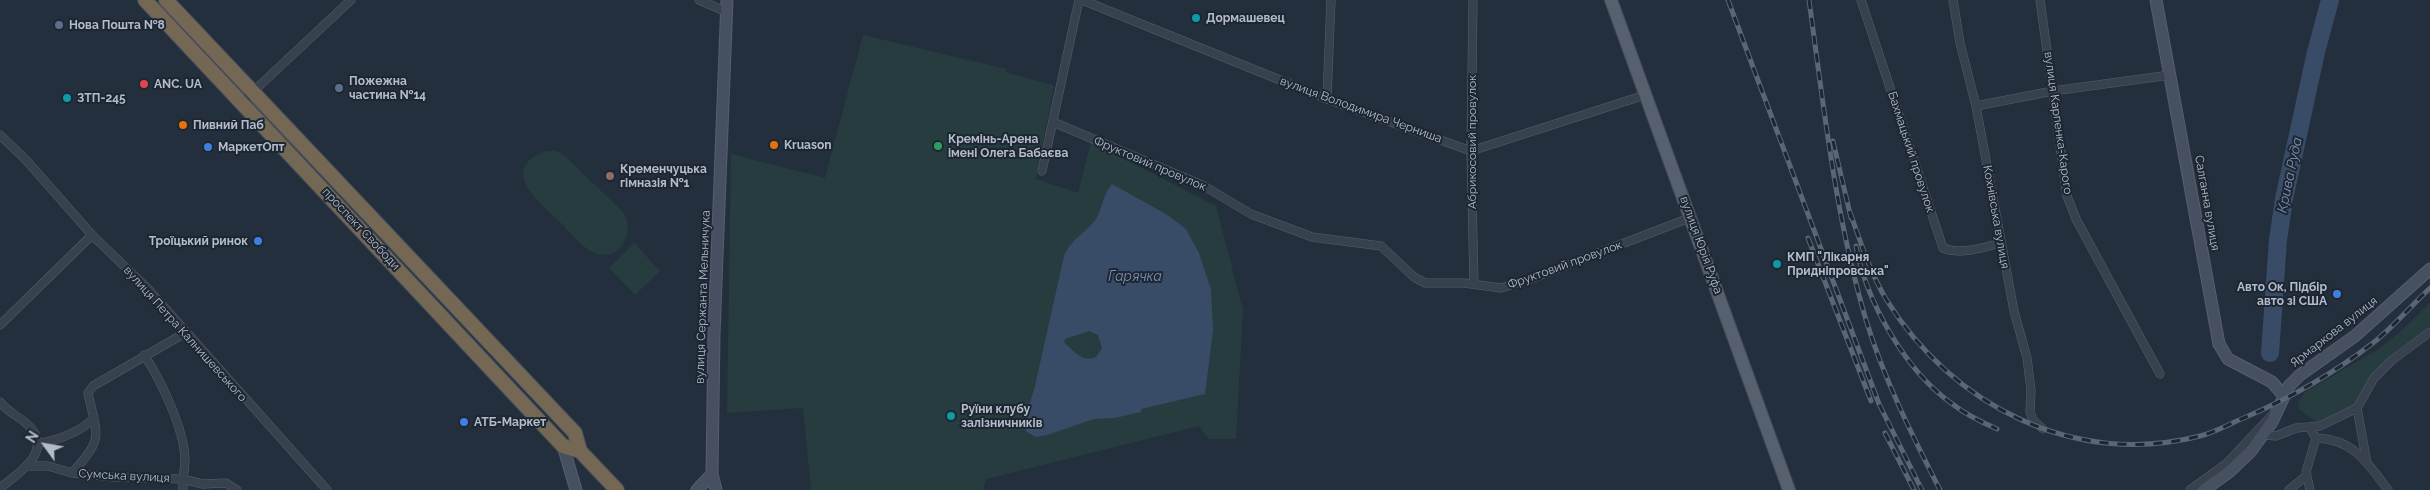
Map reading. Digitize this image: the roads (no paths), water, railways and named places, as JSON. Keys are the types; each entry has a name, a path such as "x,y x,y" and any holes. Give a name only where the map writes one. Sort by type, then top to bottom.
{"highway":[{"name":"проспект Свободи","path":"145,0 563,446"},
{"name":"проспект Свободи","path":"166,0 575,432 580,451 613,489"},
{"path":"563,446 580,451"}],"main road":[{"name":"вулиця Юрія Руфа","path":"1611,0 1692,218 1789,490"}],"street":[{"path":"242,102 351,0"},
{"path":"699,0 727,12"},
{"name":"вулиця Сержанта Мельничука","path":"716,490 712,474 714,334 727,0"},
{"path":"1042,170 1081,0"},
{"name":"вулиця Володимира Черниша","path":"1081,0 1328,99 1471,151"},
{"path":"1328,99 1331,0"},
{"name":"Абрикосовий провулок","path":"1473,0 1471,151 1474,284"},
{"name":"Бахмацький провулок","path":"1861,0 1943,248 1951,251 2000,243"},
{"name":"Кохнівська вулиця","path":"1953,0 1960,43 1976,106 1993,191 2000,243 2014,311 2027,358 2030,412 2032,420 2043,429"},
{"name":"вулиця Карпенка-Карого","path":"2040,0 2063,174 2073,211 2160,374"},
{"name":"Салганна вулиця","path":"2156,0 2219,344 2224,354 2235,364 2272,382 2284,396"},
{"path":"1976,106 2053,91 2170,75"},
{"path":"1471,151 1645,95"},
{"name":"Фруктовий провулок","path":"1053,122 1204,186 1251,214 1312,238 1381,246 1414,277 1425,283 1474,284 1501,288 1528,280 1692,218"},
{"name":"вулиця Петра Калнишевського","path":"0,136 26,160 92,235 148,289 185,333 327,490"},
{"path":"0,147 9,145"},
{"path":"0,325 92,235"},
{"name":"Ярмаркова вулиця","path":"2204,490 2239,464 2264,435 2284,396 2300,375 2355,336 2430,269"},
{"path":"2264,435 2276,436 2296,428 2320,426 2357,408 2374,378 2391,360 2430,332"},
{"path":"72,473 88,456 96,443 98,429 88,393 93,386 185,333"},
{"name":"Сумська вулиця","path":"144,355 154,370 179,431 185,459 182,479"},
{"path":"2272,382 2300,375"},
{"path":"0,402 9,413 28,425 37,440 38,450 29,466 0,488"},
{"path":"2190,490 2226,464 2265,420 2279,408"},
{"path":"2357,408 2368,462"},
{"path":"37,444 51,442 77,431 88,425 94,418"},
{"path":"2309,427 2316,438 2306,476 2310,490"},
{"path":"2316,438 2332,439 2348,446 2368,462 2388,490"},
{"path":"563,446 576,490"},
{"path":"564,490 569,476 569,464"},
{"name":"Сумська вулиця","path":"29,466 48,466 72,473 182,479 204,484 226,483 237,490"},
{"path":"697,490 712,474"},
{"path":"2289,490 2306,476"},
{"path":"182,479 183,490"}],"water":[{"name":"Гарячка","path":"1112,184 1166,214 1186,229 1199,253 1211,290 1213,330 1205,394 1141,409 1141,412 1115,418 1094,419 1036,437 1027,432 1023,427 1035,386 1064,256 1067,250 1096,219","holes":["1089,331 1098,335 1102,348 1096,357 1082,357 1064,342 1065,339"]}],"waterway":[{"name":"Крива Руда","path":"2270,353 2278,240 2284,199 2316,52 2330,0"}],"railway":[{"path":"1728,0 1879,404 1922,490"},
{"path":"1809,0 1831,161 1855,281 1881,364 1909,428 1940,490"},
{"path":"1833,141 1851,218"},
{"path":"1850,212 1870,267 1886,299 1913,337 1945,370 1981,398 2021,420 2063,435 2107,443 2153,444 2200,436 2262,410 2343,365 2388,330 2430,288"},
{"path":"1808,238 1871,401"},
{"path":"1856,246 1861,267 1878,311 1903,353 1934,389 1951,403 1973,418 1997,429"},
{"path":"1885,433 1914,490"}],"place":[{"name":"Дормашевец","path":"1196,18"},
{"name":"Нова Пошта №8","path":"59,25"},
{"name":"ANC. UA","path":"144,84"},
{"name":"Пожежна частина №14","path":"339,88"},
{"name":"ЗТП-245","path":"67,98"},
{"name":"Пивний Паб","path":"183,125"},
{"name":"Kruason","path":"774,145"},
{"name":"Кремінь-Арена імені Олега Бабаєва","path":"938,146"},
{"name":"МаркетОпт","path":"208,147"},
{"name":"Кременчуцька гімназія №1","path":"610,176"},
{"name":"Троїцький ринок","path":"258,241"},
{"name":"КМП \"Лікарня Придніпровська\"","path":"1777,264"},
{"name":"Авто Ок, Підбір авто зі США","path":"2337,294"},
{"name":"Руїни клубу залізничників","path":"951,416"},
{"name":"АТБ-Маркет","path":"464,422"}]}
